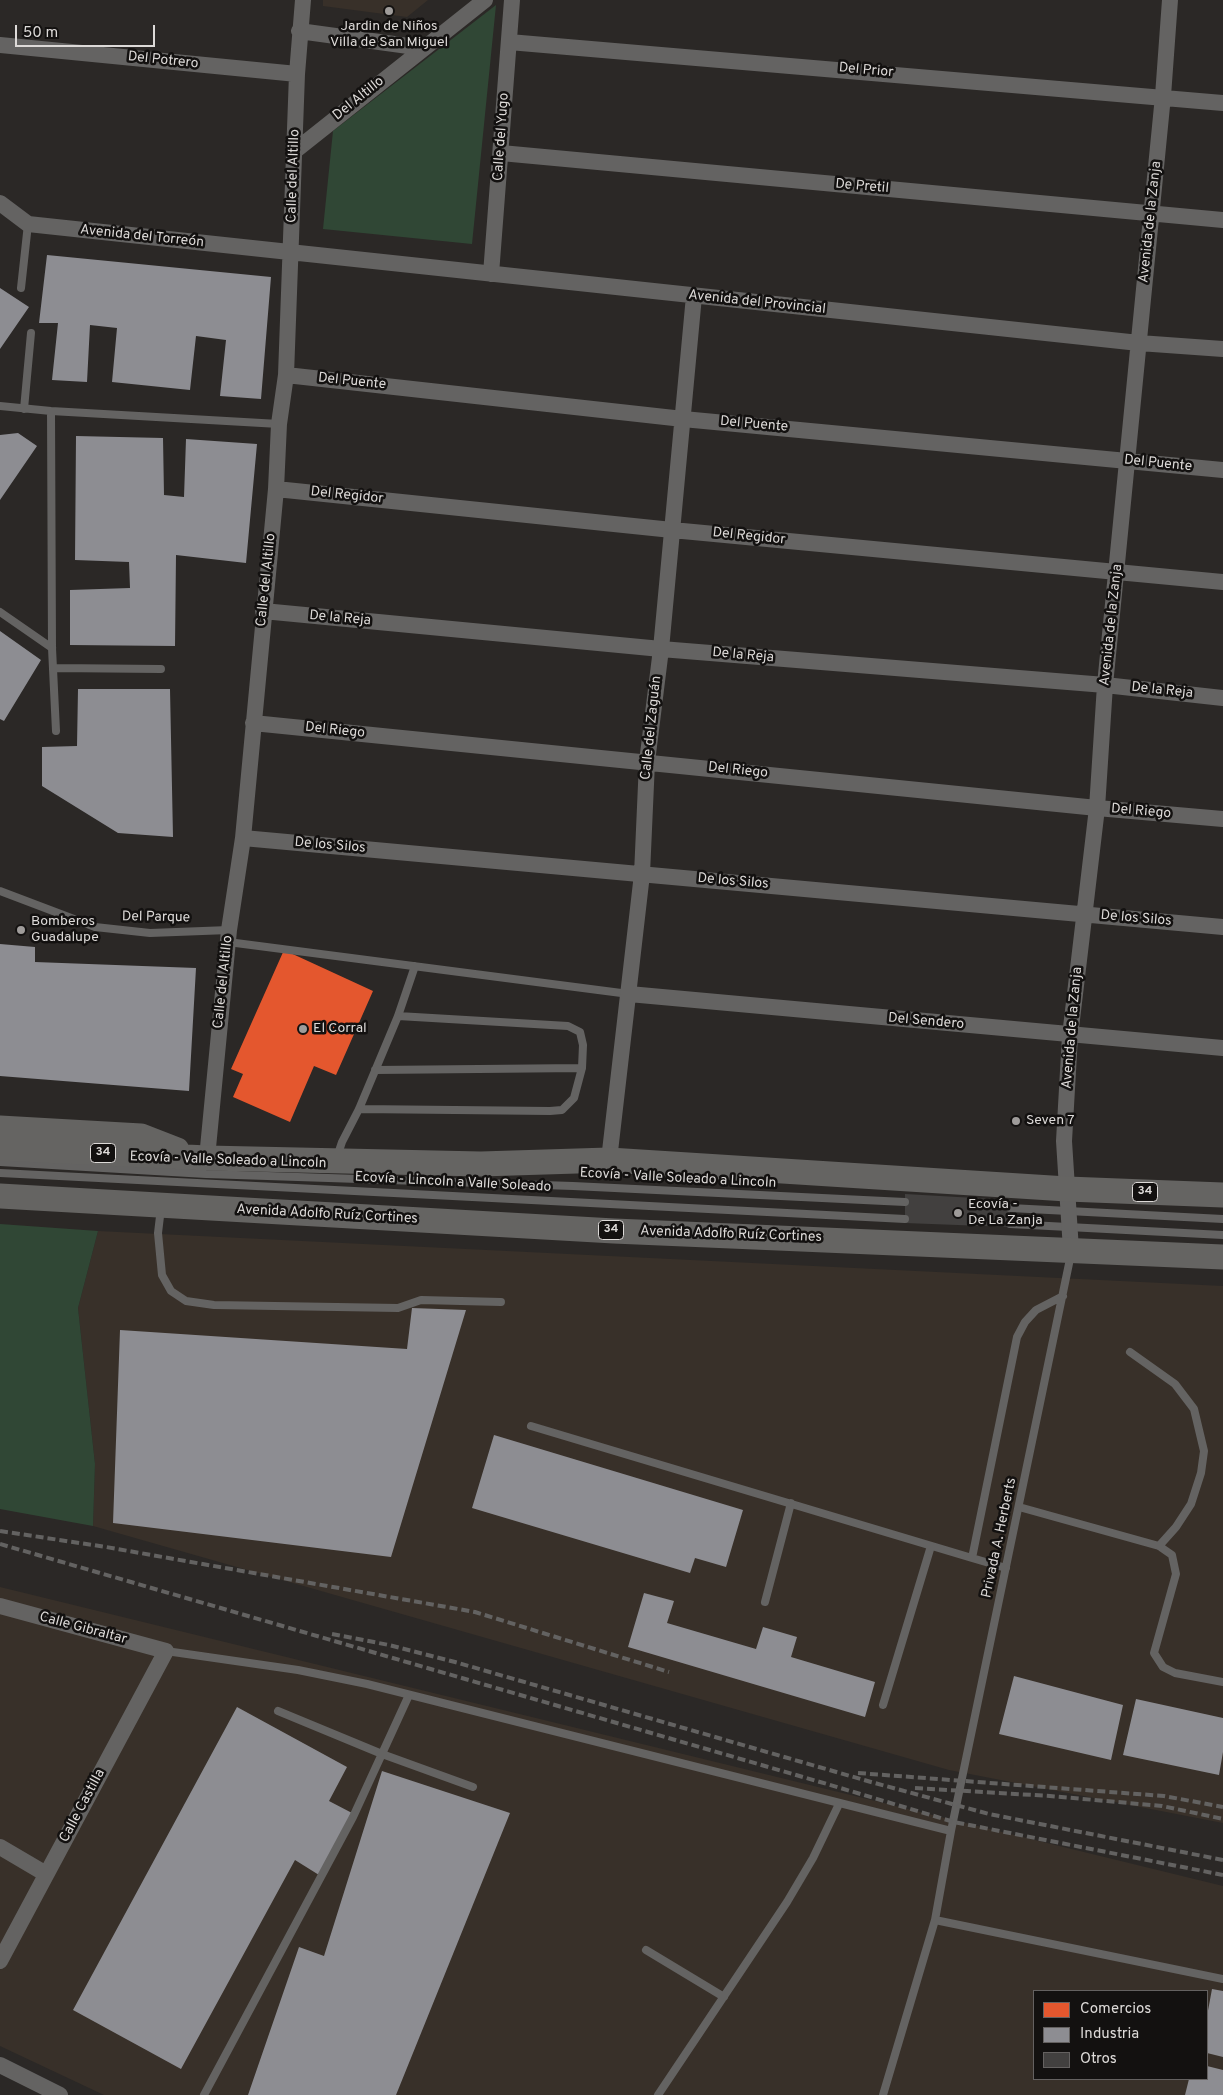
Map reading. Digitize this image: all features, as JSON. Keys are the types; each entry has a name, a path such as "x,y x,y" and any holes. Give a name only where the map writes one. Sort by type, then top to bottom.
{"main road":[{"name":"Avenida Adolfo Ruíz Cortines","path":"0,1128 141,1136 162,1142 200,1158"},
{"name":"Avenida Adolfo Ruíz Cortines","path":"0,1148 200,1158 481,1164 608,1160 1069,1219 1223,1258"},
{"name":"Avenida Adolfo Ruíz Cortines","path":"0,1196 614,1230 1069,1219 1223,1195"}],"street":[{"name":"Calle del Altillo","path":"200,1158 228,936 243,838 276,489 279,424 286,375 296,150 297,74 303,0"},
{"name":"Del Altillo","path":"296,150 485,0"},
{"name":"Calle del Yugo","path":"491,274 512,0"},
{"name":"Avenida de la Zanja","path":"1069,1219 1064,1141 1070,1036 1097,808 1105,685 1152,215 1170,0"},
{"path":"299,31 423,48"},
{"name":"Del Prior","path":"509,42 1163,96 1223,103"},
{"name":"Del Potrero","path":"0,45 297,74"},
{"name":"De Pretil","path":"501,153 1152,215 1223,220"},
{"path":"0,202 28,224"},
{"name":"Avenida del Torreón","path":"28,224 291,254"},
{"name":"Avenida del Provincial","path":"291,254 1139,343 1223,349"},
{"name":"Calle del Zaguán","path":"608,1160 642,874 647,762 661,649 694,296"},
{"name":"Del Puente","path":"286,375 683,419 1223,470"},
{"name":"Del Regidor","path":"276,489 1117,574 1223,582"},
{"name":"De la Reja","path":"263,611 661,649 1105,685 1223,698"},
{"name":"Del Riego","path":"253,723 1223,819"},
{"name":"De los Silos","path":"243,838 1223,927"},
{"name":"Del Sendero","path":"629,994 1070,1036 1223,1048"},
{"name":"Calle Gibraltar","path":"0,1606 166,1651"},
{"name":"Calle Castilla","path":"0,1960 166,1651"},
{"path":"0,1847 46,1874"},
{"path":"0,2065 60,2095"}],"lane":[{"path":"21,288 28,224"},
{"path":"24,409 31,333"},
{"path":"0,406 51,412 279,424"},
{"path":"51,412 52,648 56,731"},
{"path":"0,612 52,648"},
{"path":"54,668 161,669"},
{"name":"Del Parque","path":"0,891 95,927 150,933 228,936 415,966 629,994"},
{"path":"335,1161 342,1142 360,1109 398,1016 415,966"},
{"path":"360,1109 562,1110 574,1098 582,1068 583,1045 580,1032 568,1026 398,1016"},
{"path":"375,1070 582,1068"},
{"name":"Ecovía - Valle Soleado a Lincoln","path":"0,1162 206,1174 573,1186 905,1202"},
{"name":"Ecovía - Lincoln a Valle Soleado","path":"0,1173 905,1219"},
{"path":"162,1206 158,1233 162,1275 171,1291 186,1301 214,1305 398,1308 421,1300 501,1302"},
{"path":"1010,1208 1069,1219 1223,1234"},
{"path":"1010,1224 1069,1219 1223,1219"},
{"name":"Privada A. Herberts","path":"883,2095 935,1920 951,1831 1063,1296 1069,1219"},
{"path":"972,1558 1017,1337 1025,1322 1036,1310 1063,1296"},
{"path":"1130,1352 1175,1384 1180,1390 1194,1409 1204,1451 1201,1473 1191,1504 1176,1527 1159,1546"},
{"path":"531,1426 1006,1568"},
{"path":"765,1602 790,1503"},
{"path":"1019,1507 1159,1546 1172,1555 1176,1574 1154,1653 1163,1668 1175,1673 1223,1682"},
{"path":"883,1704 932,1546"},
{"path":"166,1651 298,1670 409,1694 951,1831"},
{"path":"204,2095 353,1817 409,1694"},
{"path":"278,1712 382,1754 473,1787"},
{"path":"658,2095 791,1895 813,1858 840,1804"},
{"path":"935,1920 1223,1979"},
{"path":"646,1950 724,1998"}],"shaded area":[{"name":"Jardin de Niños Villa de San Miguel","path":"323,0 428,0 407,17 323,6"},
{"path":"98,1231 1223,1286 1223,1823 949,1770 93,1526 95,1464 78,1308"},
{"path":"0,1587 1223,1886 1223,2095 104,2095 0,2046"}],"green space":[{"path":"496,5 472,244 323,229 333,131"},
{"path":"0,1224 98,1231 78,1308 95,1464 93,1526 0,1509"}],"building: Comercios":[{"name":"El Corral","path":"284,950 373,991 336,1075 314,1066 290,1122 233,1097 243,1074 231,1069"}],"building: Industria":[{"path":"47,255 271,277 261,399 220,396 226,340 196,336 190,390 112,382 117,328 90,325 87,382 52,380 58,323 39,323"},
{"path":"0,288 29,307 0,349"},
{"path":"18,433 37,446 0,500 0,435"},
{"path":"76,436 163,438 164,495 184,497 186,439 257,444 246,563 176,555 175,646 70,645 70,590 130,588 129,562 75,560"},
{"path":"0,631 41,660 4,721 0,719"},
{"path":"78,689 170,689 173,837 118,833 42,786 42,747 77,746"},
{"path":"0,944 35,947 35,962 196,968 189,1091 0,1076"},
{"path":"412,1308 466,1310 391,1557 113,1523 120,1330 407,1349"},
{"path":"494,1435 743,1510 726,1567 695,1558 690,1573 472,1508"},
{"path":"644,1593 674,1601 667,1623 756,1649 763,1627 797,1637 791,1657 875,1682 865,1717 628,1647"},
{"path":"1014,1676 1123,1705 1111,1760 999,1734"},
{"path":"1136,1699 1223,1718 1223,1752 1219,1775 1123,1755"},
{"path":"237,1707 347,1767 329,1801 352,1813 319,1875 295,1860 181,2069 73,2010"},
{"path":"382,1771 510,1813 396,2095 248,2095 299,1947 324,1956"},
{"path":"1212,1989 1223,1991 1223,2057 1208,2053 1208,2011"},
{"path":"1208,2066 1223,2070 1223,2095 1185,2095 1189,2080 1208,2080"}],"building: Otros":[{"name":"Ecovía - De La Zanja","path":"905,1194 1010,1200 1010,1227 905,1223"}],"railway":[{"path":"0,1531 106,1547 475,1612 669,1672"},
{"path":"0,1544 954,1822 1223,1875"},
{"path":"332,1634 389,1645 455,1662 871,1782 989,1814 1223,1860"},
{"path":"858,1773 1164,1796 1223,1807"},
{"path":"915,1788 1050,1796 1162,1806 1223,1819"}],"place":[{"name":"Jardin de Niños Villa de San Miguel","path":"389,11"},
{"name":"Bomberos Guadalupe","path":"21,930"},
{"name":"El Corral","path":"303,1029"},
{"name":"Seven 7","path":"1016,1121"},
{"name":"Ecovía - De La Zanja","path":"958,1213"}]}
